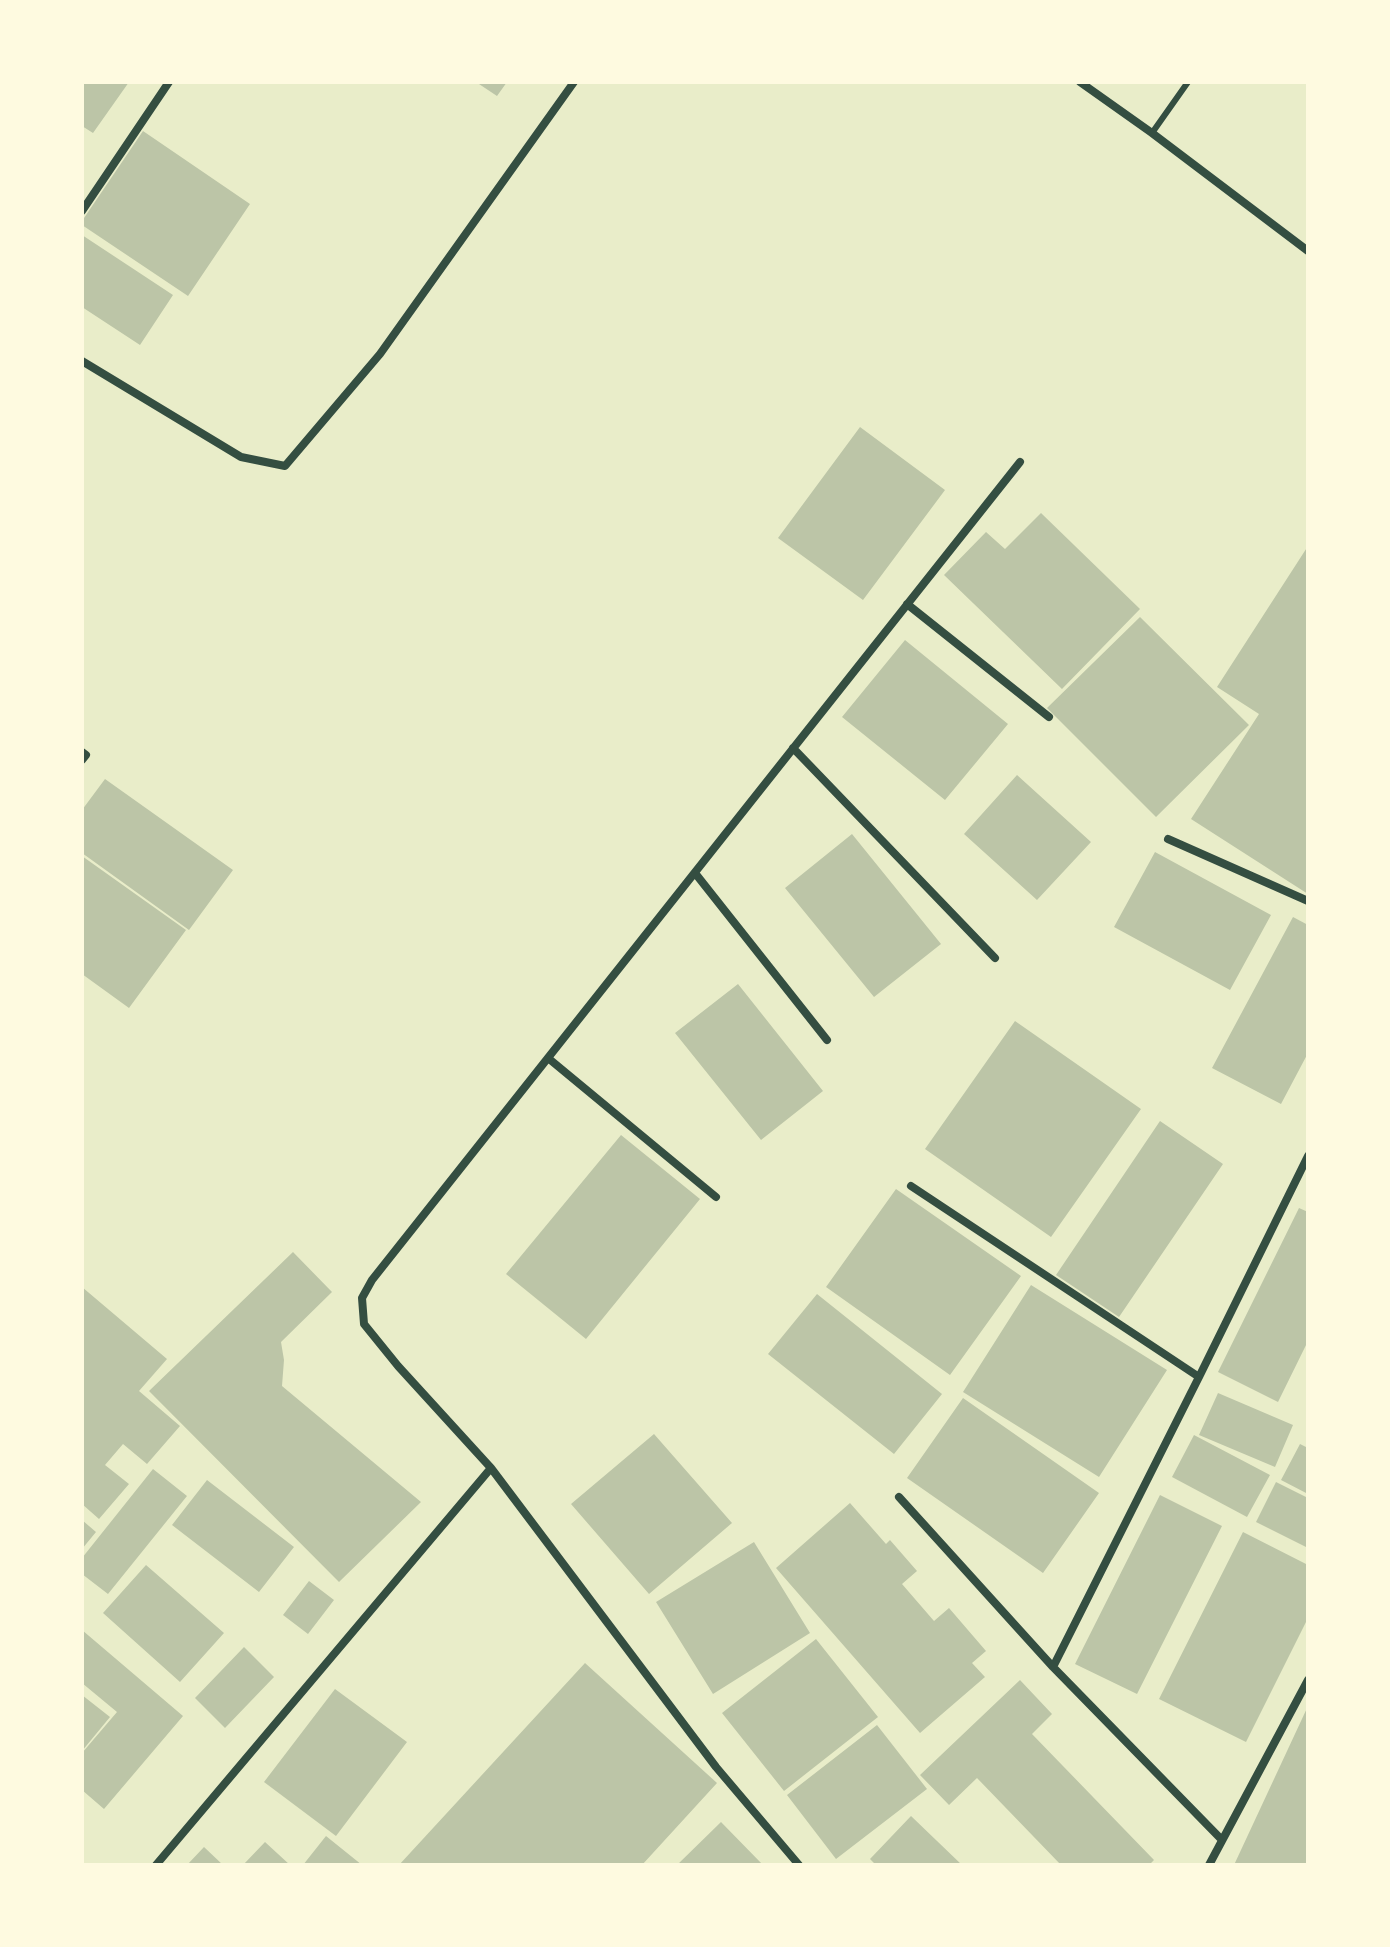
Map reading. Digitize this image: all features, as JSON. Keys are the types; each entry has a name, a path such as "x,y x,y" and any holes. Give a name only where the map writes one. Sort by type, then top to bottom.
{"street":[{"path":"82,211 169,82"},
{"path":"82,361 241,457 285,466 380,354 574,82"},
{"path":"1080,82 1308,251"},
{"path":"799,1865 716,1767 491,1468 364,1324 362,1298 372,1280 1020,462"},
{"path":"907,604 1049,717"},
{"path":"793,748 995,958"},
{"path":"82,752 86,755 82,760"},
{"path":"1168,839 1308,901"},
{"path":"695,873 827,1040"},
{"path":"548,1058 716,1197"},
{"path":"1053,1667 1308,1156"},
{"path":"911,1186 1199,1377"},
{"path":"156,1865 491,1468"},
{"path":"899,1497 1053,1667 1222,1840"},
{"path":"1209,1865 1308,1680"}],"lane":[{"path":"1152,133 1188,82"}],"building":[{"path":"82,82 129,82 93,133 82,126"},
{"path":"476,82 507,82 497,96"},
{"path":"143,131 250,204 188,296 82,225"},
{"path":"82,235 173,295 140,345 82,307"},
{"path":"860,427 945,490 863,600 778,538"},
{"path":"1041,513 1140,609 1062,689 944,575 986,532 1005,549"},
{"path":"1308,546 1308,894 1191,819 1259,714 1217,687"},
{"path":"1140,617 1249,725 1156,817 1047,708"},
{"path":"905,640 1008,724 945,800 842,717"},
{"path":"1017,775 1091,842 1037,900 964,834"},
{"path":"105,779 233,870 189,930 82,853 82,810"},
{"path":"852,834 941,944 874,997 785,888"},
{"path":"1155,852 1271,915 1230,990 1114,927"},
{"path":"82,856 186,930 129,1008 82,974"},
{"path":"1293,917 1308,925 1308,1053 1281,1104 1212,1068"},
{"path":"738,984 823,1091 761,1140 675,1033"},
{"path":"1015,1021 1141,1109 1051,1237 925,1149"},
{"path":"1160,1121 1223,1164 1119,1317 1056,1275"},
{"path":"621,1135 700,1199 586,1339 506,1274"},
{"path":"896,1189 1021,1276 950,1375 826,1287"},
{"path":"1299,1208 1308,1212 1308,1341 1278,1402 1218,1372"},
{"path":"293,1252 332,1292 281,1342 284,1360 282,1386 421,1502 339,1582 149,1391"},
{"path":"1031,1285 1167,1370 1099,1477 963,1392"},
{"path":"82,1287 167,1359 139,1391 180,1426 147,1464 123,1444 105,1465 129,1484 99,1519 82,1504"},
{"path":"817,1294 942,1394 894,1454 768,1354"},
{"path":"1218,1393 1293,1425 1275,1467 1199,1435"},
{"path":"963,1398 1099,1493 1043,1573 907,1478"},
{"path":"654,1434 732,1523 649,1594 571,1504"},
{"path":"1194,1435 1270,1475 1247,1517 1172,1477"},
{"path":"1300,1444 1308,1448 1308,1494 1281,1480"},
{"path":"153,1469 187,1496 108,1594 82,1574 82,1558"},
{"path":"207,1480 294,1547 259,1592 172,1525"},
{"path":"1276,1482 1308,1498 1308,1548 1256,1522"},
{"path":"1160,1495 1222,1526 1137,1694 1075,1664"},
{"path":"850,1503 886,1544 890,1540 917,1571 902,1584 934,1621 949,1608 986,1651 972,1663 985,1677 920,1733 776,1568"},
{"path":"82,1520 96,1532 82,1549"},
{"path":"1243,1532 1308,1565 1308,1618 1246,1742 1159,1699"},
{"path":"754,1542 810,1633 713,1694 656,1602"},
{"path":"146,1565 224,1633 180,1682 103,1613"},
{"path":"309,1581 334,1600 308,1634 283,1615"},
{"path":"82,1630 183,1716 104,1809 82,1790 82,1753 117,1712 82,1683"},
{"path":"816,1639 878,1717 784,1791 722,1713"},
{"path":"244,1647 274,1677 225,1728 195,1698"},
{"path":"585,1663 717,1783 642,1865 399,1865"},
{"path":"1020,1680 1052,1714 1032,1734 1154,1860 1149,1865 1061,1865 977,1778 949,1805 920,1775"},
{"path":"335,1689 407,1742 336,1836 264,1782"},
{"path":"82,1695 110,1717 82,1751"},
{"path":"1308,1706 1308,1865 1234,1865"},
{"path":"877,1725 927,1789 836,1859 787,1795"},
{"path":"911,1816 962,1865 876,1865 870,1859"},
{"path":"721,1822 763,1865 677,1865"},
{"path":"326,1836 362,1865 303,1865"},
{"path":"265,1842 290,1865 243,1865"},
{"path":"204,1847 223,1865 187,1865"}]}
